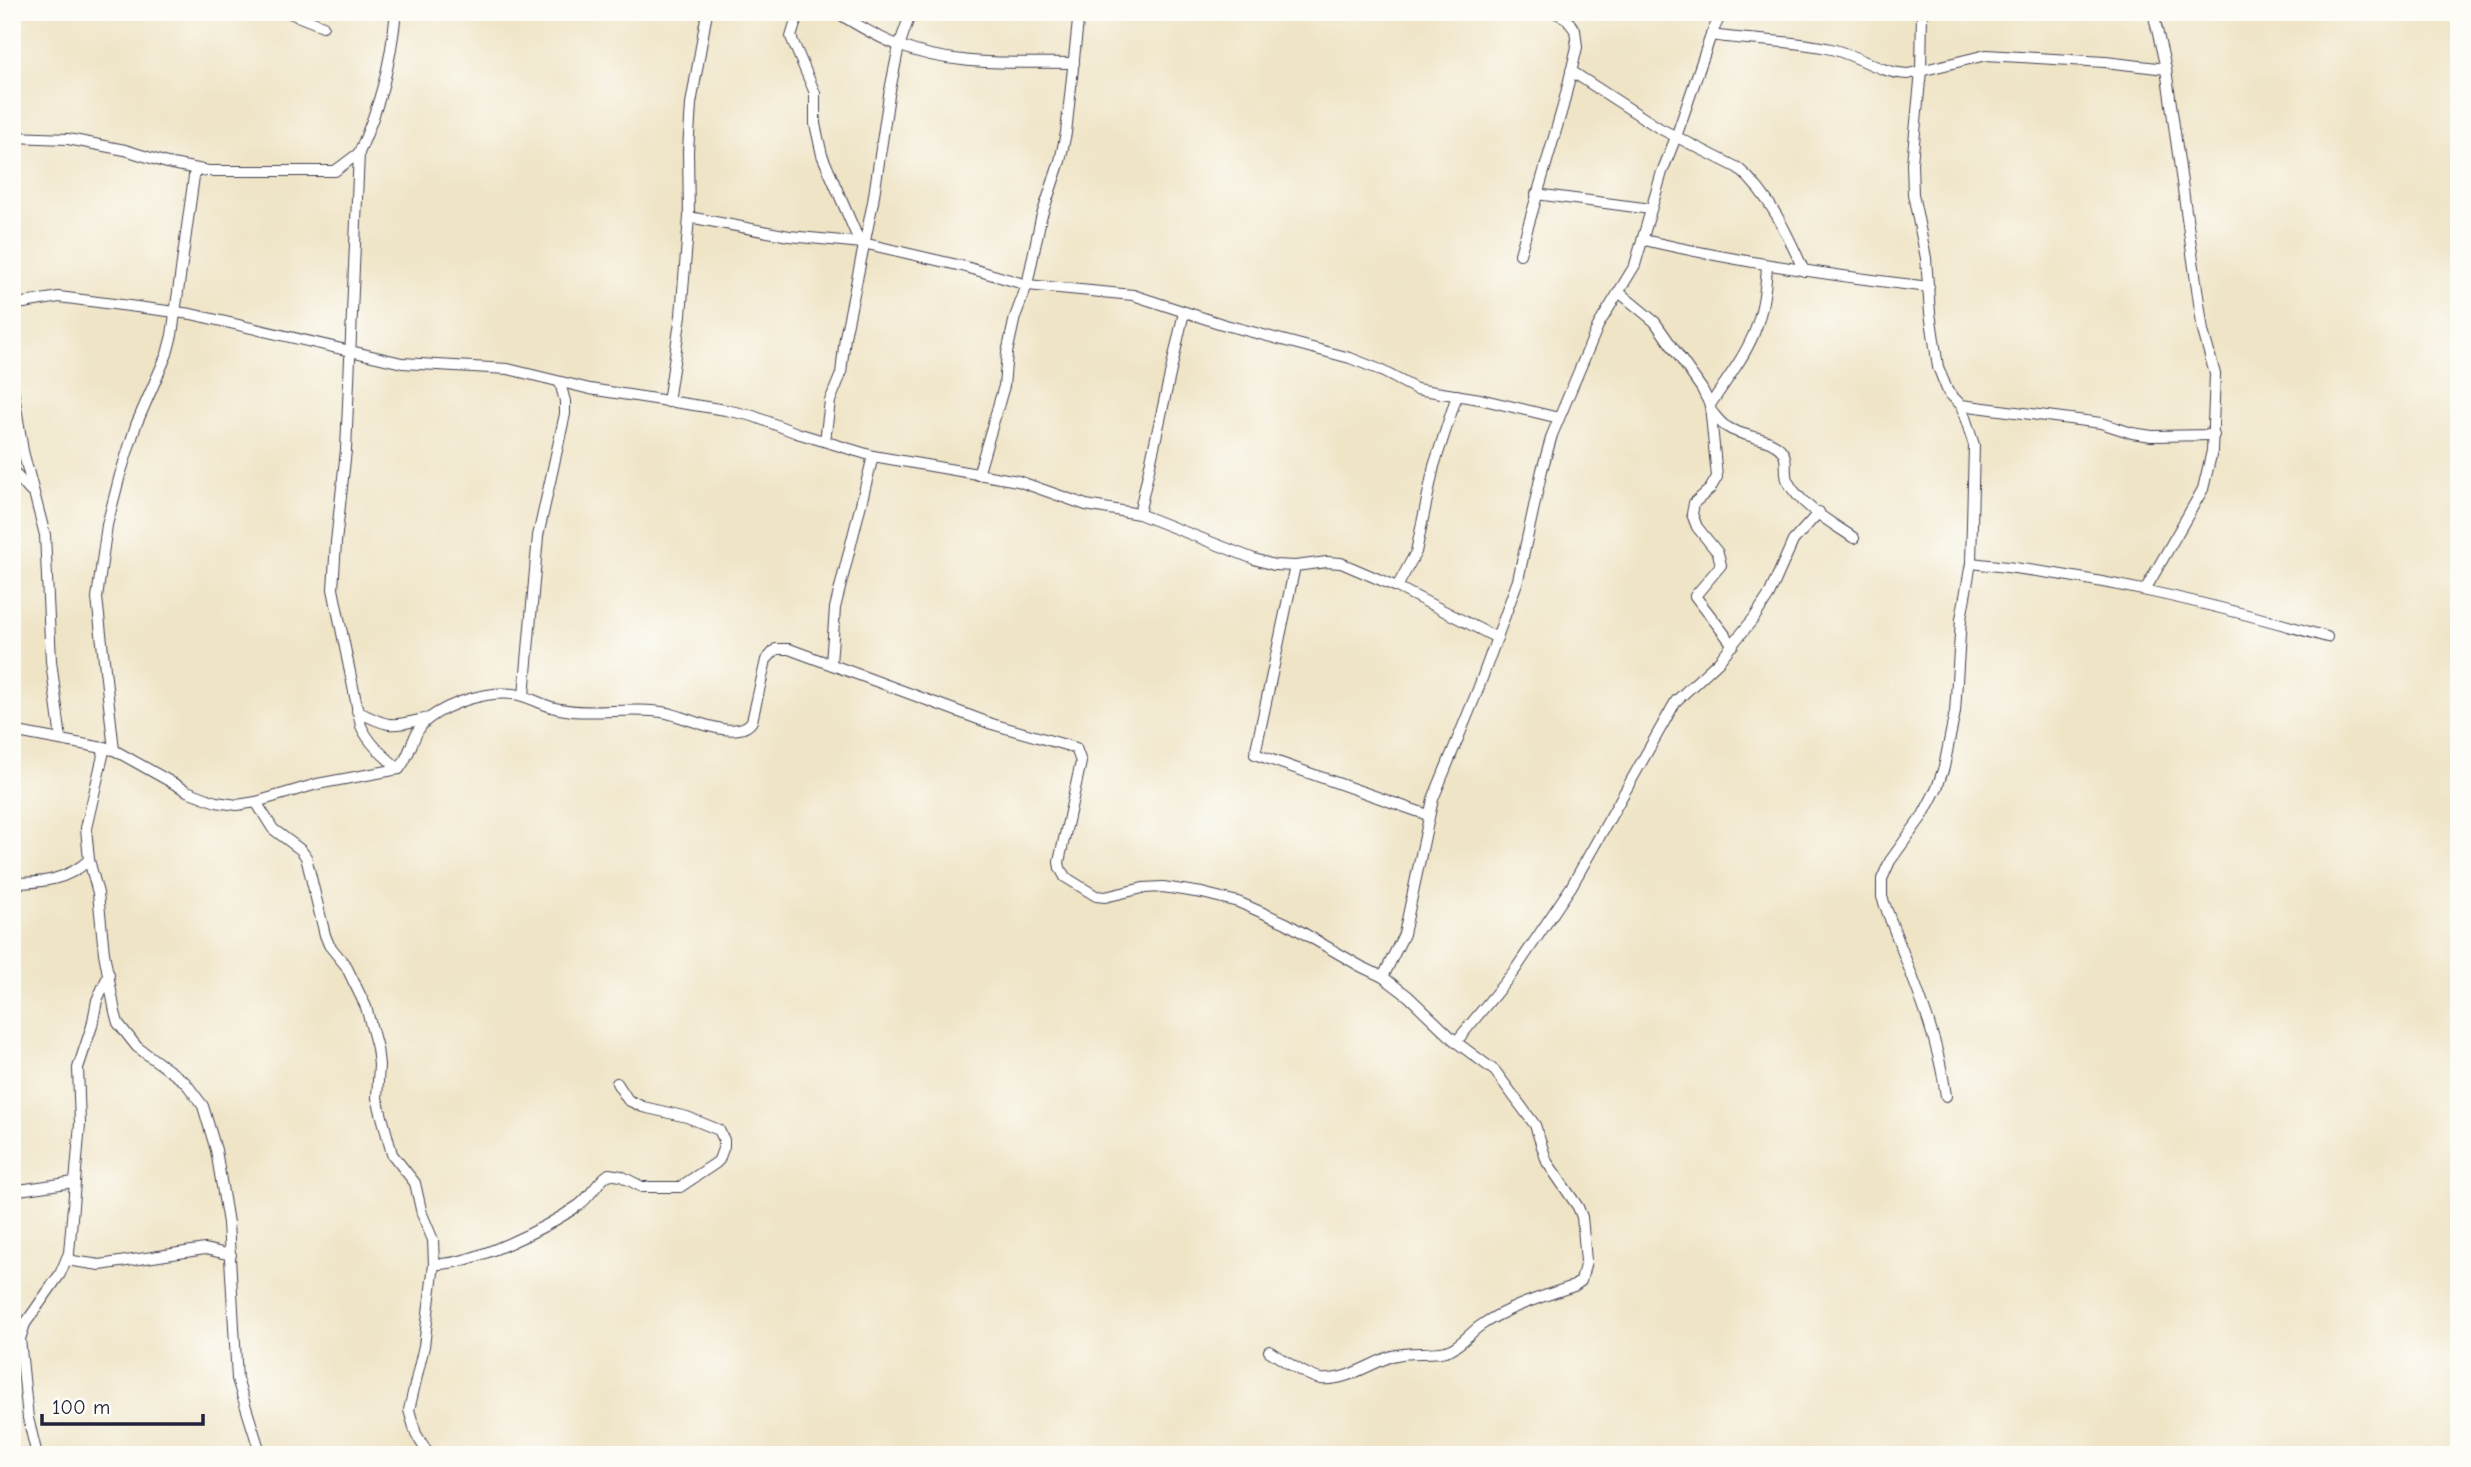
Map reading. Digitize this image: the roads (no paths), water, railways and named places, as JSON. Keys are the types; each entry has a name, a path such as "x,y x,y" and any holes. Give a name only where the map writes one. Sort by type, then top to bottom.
{"street":[{"path":"287,12 323,26"},
{"path":"396,12 387,73 374,119 359,153 346,450 334,555 333,589 357,711 367,739 400,769"},
{"path":"668,402 681,315 689,217 688,150 691,104 706,12"},
{"path":"795,12 796,21 791,37 815,93 815,124 822,155 862,243"},
{"path":"836,12 899,46 933,55 965,60 1074,63"},
{"path":"825,442 830,401 841,374 862,243 873,202 889,95 899,46 911,12"},
{"path":"978,475 1004,386 1007,353 1015,317 1027,285 1041,218 1060,161 1066,133 1079,12"},
{"path":"1520,254 1563,106 1577,47 1575,30 1566,18 1554,12"},
{"path":"1383,977 1404,934 1415,891 1428,815 1518,580 1542,470 1559,418 1598,326 1635,265 1661,173 1711,34 1722,12"},
{"path":"1922,12 1921,71 1912,178 1926,258 1938,367 1948,392 1961,405 1975,445 1971,564 1961,619 1955,712 1944,767 1923,815 1890,861 1882,879 1882,897 1933,1035 1942,1065 1946,1096"},
{"path":"2145,590 2203,489 2211,463 2214,435 2215,367 2207,350 2203,331 2166,69 2153,12"},
{"path":"1711,34 1818,46 1845,53 1897,74 1986,55 2105,62 2166,69"},
{"path":"1571,71 1676,137 1727,160 1749,177 1780,219 1804,271"},
{"path":"12,137 68,139 125,150 195,169 223,172 335,171 359,153"},
{"path":"195,169 167,354 136,425 120,475 107,525 98,579 96,598 110,748 86,828 89,860 98,893 104,953 118,1023 136,1047 185,1082 203,1106 216,1150 231,1255 237,1379 261,1455"},
{"path":"1536,194 1651,209"},
{"path":"689,217 789,236 862,243 966,267 1027,285 1133,295 1222,324 1350,358 1416,389 1559,418"},
{"path":"1644,240 1767,265 1928,287"},
{"path":"1733,645 1695,598 1721,565 1717,553 1692,514 1694,503 1710,489 1717,477 1711,409 1753,338 1765,299 1767,265"},
{"path":"1620,293 1655,322 1702,389 1711,409 1728,428 1782,451 1787,481 1800,498 1854,538"},
{"path":"12,305 59,297 206,316 351,349 374,358 402,363 508,369 560,383 753,416 873,456 1018,481 1086,505 1139,514 1274,565 1341,563 1397,587 1497,638"},
{"path":"1139,514 1184,312"},
{"path":"12,382 33,495 45,535 51,661 61,740"},
{"path":"524,696 538,536 565,414 560,383"},
{"path":"1397,587 1416,551 1434,466 1457,396"},
{"path":"1961,405 2101,423 2152,436 2214,435"},
{"path":"831,664 835,608 873,456"},
{"path":"12,470 33,495"},
{"path":"1456,1042 1516,970 1571,887 1676,701 1733,645 1769,595 1793,541 1819,512"},
{"path":"1971,564 2069,575 2145,590 2223,607 2327,637"},
{"path":"1295,566 1255,754 1428,815"},
{"path":"357,711 391,726 429,718 453,705 476,698 513,694 558,709 655,711 714,728 733,729 749,725 752,721 766,660 771,653 782,648 992,723 1076,748 1081,762 1060,868 1065,877 1088,892 1105,897 1143,888 1163,887 1238,902 1286,923 1383,977 1408,996 1456,1042 1495,1072 1535,1125 1547,1162 1582,1217 1586,1261 1581,1281 1505,1311 1479,1326 1451,1349 1443,1352 1403,1353 1351,1373 1318,1378 1269,1351"},
{"path":"12,731 110,748 187,791 216,802 237,805 317,784 400,769 410,753 416,734 429,718"},
{"path":"256,802 273,829 301,850 306,857 328,945 346,966 366,1006 377,1048 379,1107 392,1154 415,1183 422,1214 433,1240 434,1264 424,1346 410,1410 416,1434 429,1455"},
{"path":"12,883 55,880 70,875 89,860"},
{"path":"37,1455 28,1418 20,1339 25,1324 60,1274 66,1260 72,1230 80,1124 78,1068 92,1026 97,1000 109,974"},
{"path":"434,1264 455,1263 474,1258 552,1220 585,1200 609,1174 621,1176 642,1187 680,1187 719,1160 724,1146 719,1130 687,1117 643,1107 628,1100 617,1083"},
{"path":"12,1191 74,1182"},
{"path":"66,1260 100,1265 205,1249 231,1255"}]}
